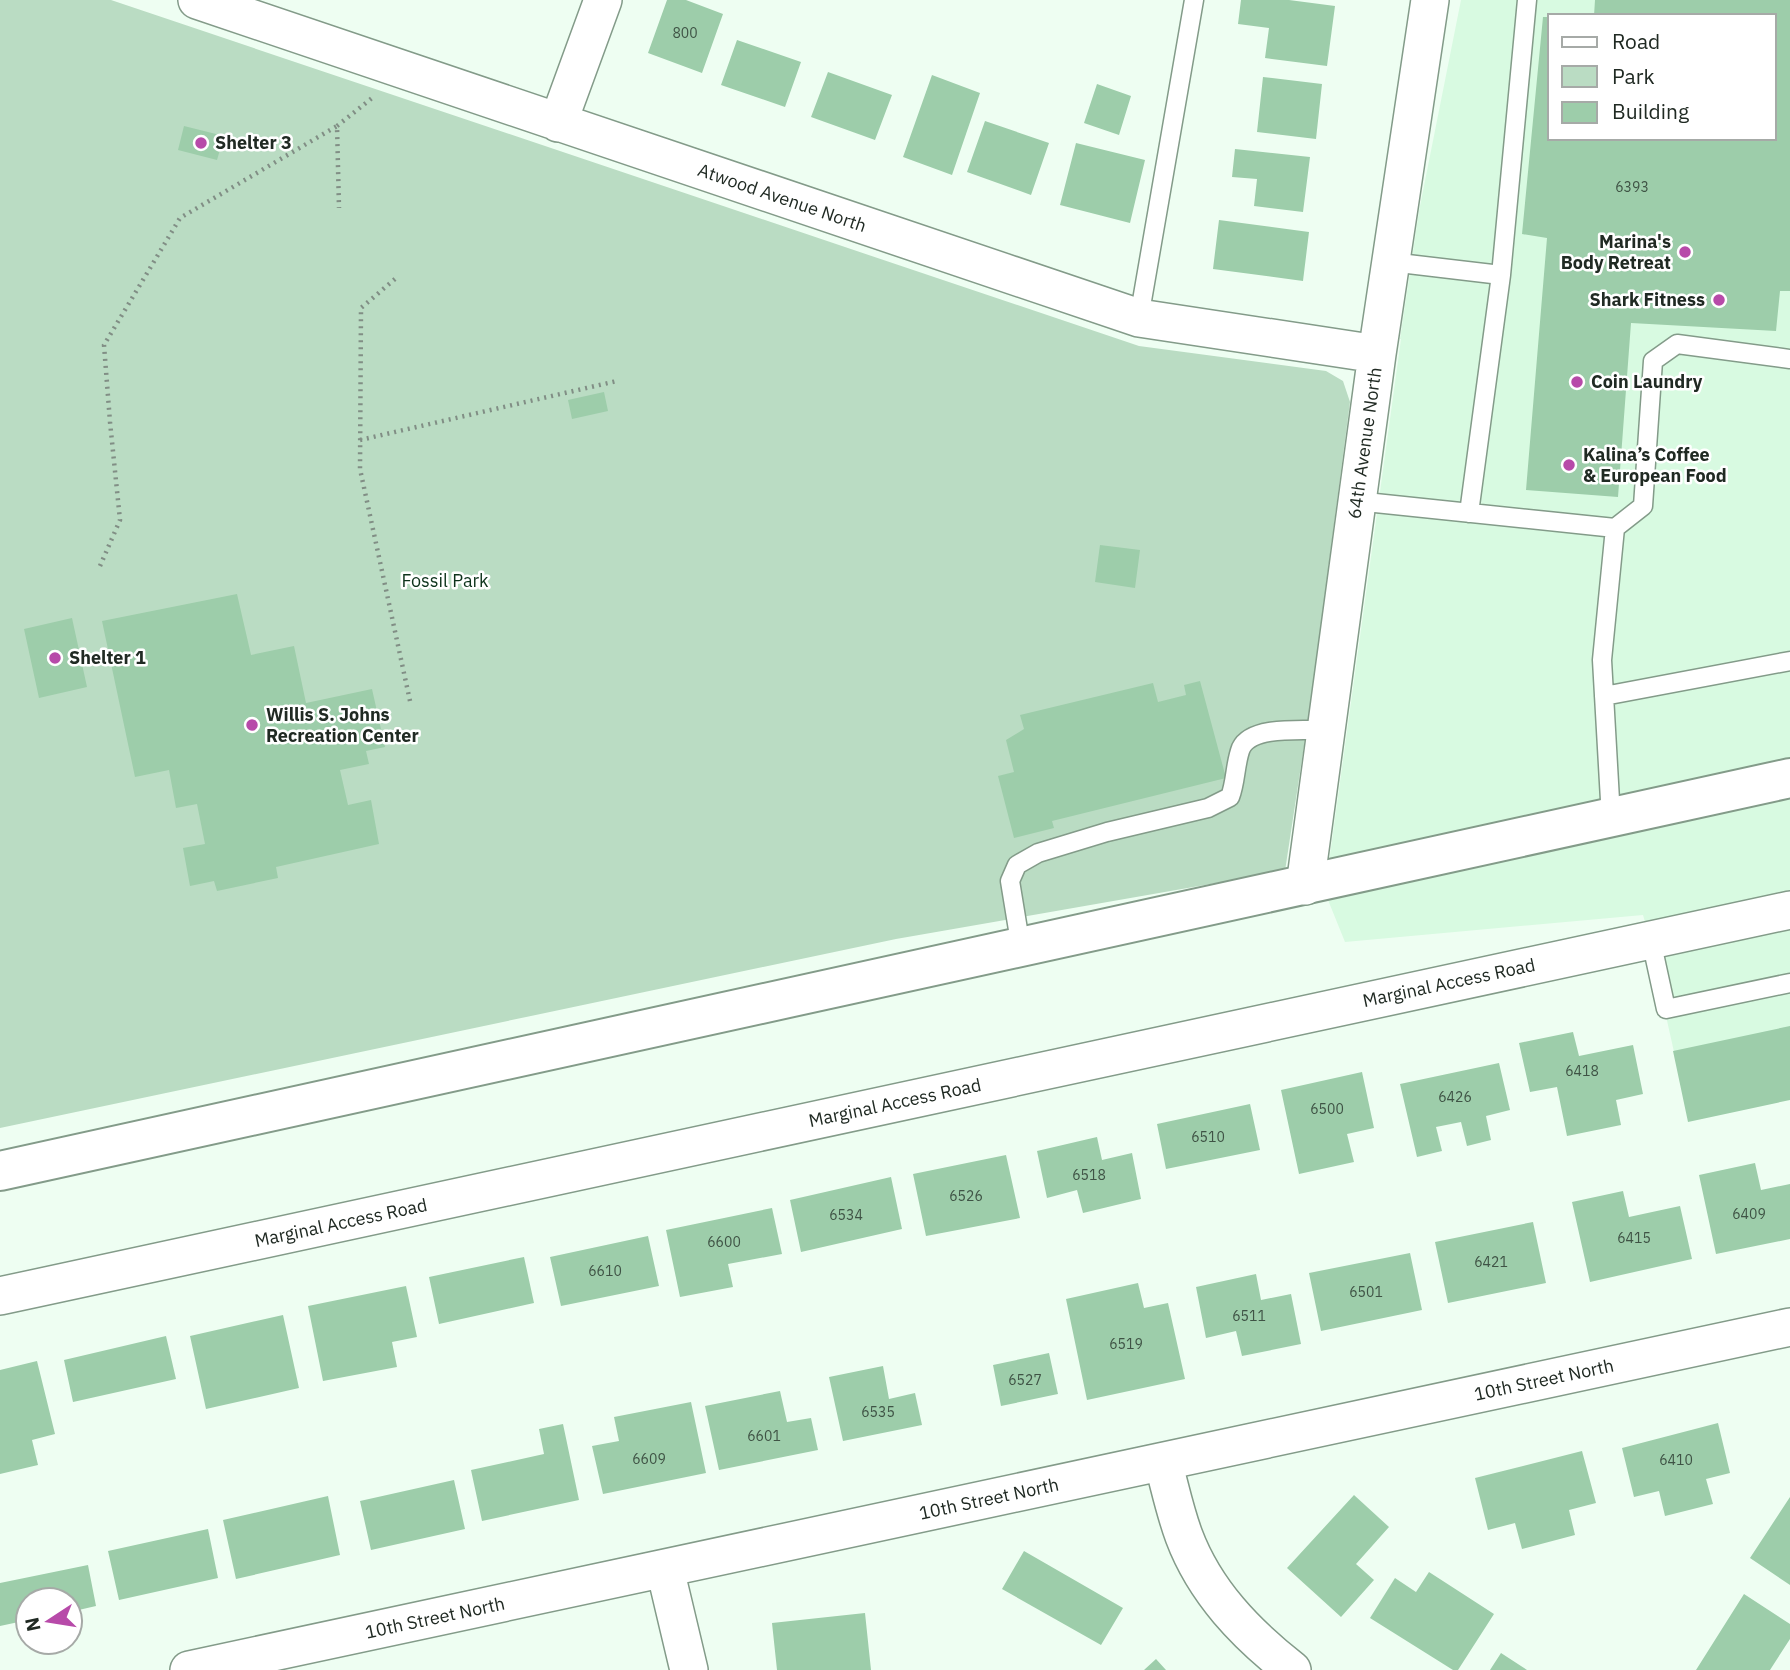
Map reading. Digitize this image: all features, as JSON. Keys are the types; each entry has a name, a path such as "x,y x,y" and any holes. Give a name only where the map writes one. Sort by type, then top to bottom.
{"main road":[{"path":"0,1171 1790,778"}],"street":[{"name":"Atwood Avenue North","path":"197,0 1139,318 1377,354"},
{"path":"558,123 603,0"},
{"name":"64th Avenue North","path":"1304,886 1377,354 1430,0"},
{"name":"Marginal Access Road","path":"0,1296 1790,910"},
{"name":"10th Street North","path":"188,1670 1790,1327"},
{"path":"1163,1462 1184,1537 1218,1600 1263,1647 1292,1670"},
{"path":"665,1569 689,1670"}],"lane":[{"path":"1139,318 1194,0"},
{"path":"1469,513 1501,275 1527,0"},
{"path":"1391,262 1501,275"},
{"path":"1356,502 1615,528 1643,506 1653,361 1677,344 1790,359"},
{"path":"1611,818 1602,660 1615,528"},
{"path":"1604,696 1790,661"},
{"path":"1021,948 1010,881 1017,865 1038,853 1107,832 1208,808 1230,797 1241,748 1251,736 1275,731 1325,730"},
{"path":"1651,940 1666,1009 1790,983"}],"path":[{"path":"100,566 120,520 104,345 180,218 337,126 382,91"},
{"path":"337,126 339,208"},
{"path":"395,279 360,308 360,469 410,701"},
{"path":"360,440 617,381"}],"shaded area":[{"path":"1461,0 1616,0 1790,15 1790,759 1329,862 1419,211"},
{"path":"1790,797 1790,890 1645,922 1643,915 1345,942 1328,900"},
{"path":"1790,929 1790,1082 1685,1101 1653,958"}],"green space":[{"name":"Fossil Park","path":"0,0 111,0 1139,346 1326,371 1343,381 1350,402 1311,700 1285,871 896,939 0,1128"}],"building":[{"path":"667,0 686,0 723,14 702,73 648,53"},
{"path":"1241,0 1289,0 1335,6 1327,66 1265,58 1269,28 1238,24"},
{"path":"1595,0 1790,0 1790,291 1780,291 1776,331 1631,323 1618,497 1526,490 1547,238 1522,234 1543,17 1548,17 1548,140 1776,140 1776,14 1594,14"},
{"path":"737,40 801,62 785,107 721,85"},
{"path":"828,72 892,95 875,140 811,117"},
{"path":"932,75 980,93 952,175 903,157"},
{"path":"1263,77 1322,84 1316,139 1257,132"},
{"path":"1097,84 1131,96 1119,135 1084,123"},
{"path":"985,121 1049,143 1031,195 967,172"},
{"name":"Shelter 3","path":"184,126 224,136 217,160 178,150"},
{"path":"1076,143 1145,160 1130,223 1060,205"},
{"path":"1235,149 1310,157 1303,212 1254,206 1257,179 1232,177"},
{"path":"1219,220 1309,232 1303,281 1213,269"},
{"path":"604,392 608,411 572,419 568,400"},
{"path":"1100,545 1140,550 1135,588 1095,582"},
{"name":"Willis S. Johns Recreation Center","path":"237,594 251,655 294,646 306,703 372,689 385,747 366,751 369,764 340,770 348,805 371,800 379,844 276,867 278,878 217,891 214,881 190,886 183,848 205,844 197,804 176,808 169,770 135,777 102,621"},
{"name":"Shelter 1","path":"72,618 87,687 39,698 24,629"},
{"path":"1200,681 1226,778 1052,821 1054,828 1014,838 998,776 1014,772 1006,740 1024,729 1020,715 1153,683 1158,702 1186,695 1184,685"},
{"path":"1790,1026 1790,1100 1688,1122 1673,1051"},
{"path":"1573,1032 1579,1056 1633,1045 1643,1094 1616,1100 1621,1125 1567,1136 1557,1087 1530,1092 1519,1043"},
{"path":"1499,1063 1510,1110 1486,1116 1491,1140 1467,1146 1461,1122 1436,1127 1442,1151 1417,1157 1400,1084"},
{"path":"1362,1072 1374,1128 1347,1134 1354,1162 1299,1174 1281,1090"},
{"path":"1250,1104 1260,1150 1166,1169 1157,1124"},
{"path":"1097,1137 1102,1160 1132,1153 1141,1199 1083,1213 1077,1190 1047,1198 1037,1151"},
{"path":"1006,1155 1020,1218 926,1236 913,1174"},
{"path":"1755,1163 1761,1190 1790,1184 1790,1239 1716,1254 1699,1175"},
{"path":"891,1177 902,1229 801,1252 790,1200"},
{"path":"1623,1191 1629,1217 1680,1206 1692,1259 1590,1282 1572,1202"},
{"path":"772,1208 782,1254 728,1264 733,1287 680,1297 666,1230"},
{"path":"1533,1222 1546,1283 1448,1303 1435,1242"},
{"path":"648,1236 659,1286 561,1306 550,1257"},
{"path":"1410,1253 1422,1310 1321,1331 1309,1273"},
{"path":"524,1257 534,1303 439,1324 429,1277"},
{"path":"1256,1274 1261,1300 1291,1294 1301,1344 1242,1356 1236,1331 1206,1338 1196,1287"},
{"path":"1138,1283 1144,1308 1168,1303 1185,1379 1087,1400 1066,1299"},
{"path":"406,1286 417,1337 392,1342 397,1367 323,1381 308,1306"},
{"path":"283,1315 299,1388 206,1409 190,1336"},
{"path":"166,1336 176,1379 73,1402 64,1360"},
{"path":"1049,1353 1058,1394 1001,1406 993,1365"},
{"path":"37,1361 55,1434 32,1440 38,1465 0,1474 0,1370"},
{"path":"883,1366 889,1399 915,1393 922,1425 843,1441 829,1377"},
{"path":"780,1391 787,1422 811,1418 818,1450 719,1470 705,1406"},
{"path":"691,1402 706,1473 603,1494 592,1446 619,1441 614,1417"},
{"path":"1718,1423 1730,1473 1706,1479 1713,1504 1665,1516 1659,1491 1634,1497 1622,1448"},
{"path":"563,1424 579,1500 482,1521 471,1470 544,1454 539,1429"},
{"path":"1582,1451 1596,1503 1569,1510 1575,1535 1522,1549 1515,1523 1488,1530 1475,1478"},
{"path":"454,1480 465,1529 371,1550 360,1501"},
{"path":"1354,1495 1389,1527 1356,1564 1374,1580 1341,1617 1287,1568"},
{"path":"328,1496 340,1555 236,1579 223,1520"},
{"path":"1790,1497 1790,1585 1750,1558"},
{"path":"208,1529 218,1578 119,1600 108,1551"},
{"path":"1024,1551 1123,1608 1101,1645 1002,1589"},
{"path":"88,1565 96,1606 84,1609 84,1586 14,1586 14,1623 0,1626 0,1583"},
{"path":"1429,1572 1494,1614 1458,1670 1453,1670 1370,1618 1395,1578 1416,1592"},
{"path":"1744,1594 1790,1624 1790,1639 1770,1670 1696,1670"},
{"path":"865,1613 871,1670 777,1670 772,1623"},
{"path":"1501,1653 1527,1670 1490,1670"},
{"path":"1156,1659 1166,1670 1144,1670"}],"place":[{"name":"Shelter 3","path":"201,143"},
{"name":"Marina's Body Retreat","path":"1685,252"},
{"name":"Shark Fitness","path":"1719,300"},
{"name":"Coin Laundry","path":"1577,382"},
{"name":"Kalina’s Coffee & European Food","path":"1569,465"},
{"name":"Shelter 1","path":"55,658"},
{"name":"Willis S. Johns Recreation Center","path":"252,725"}]}
